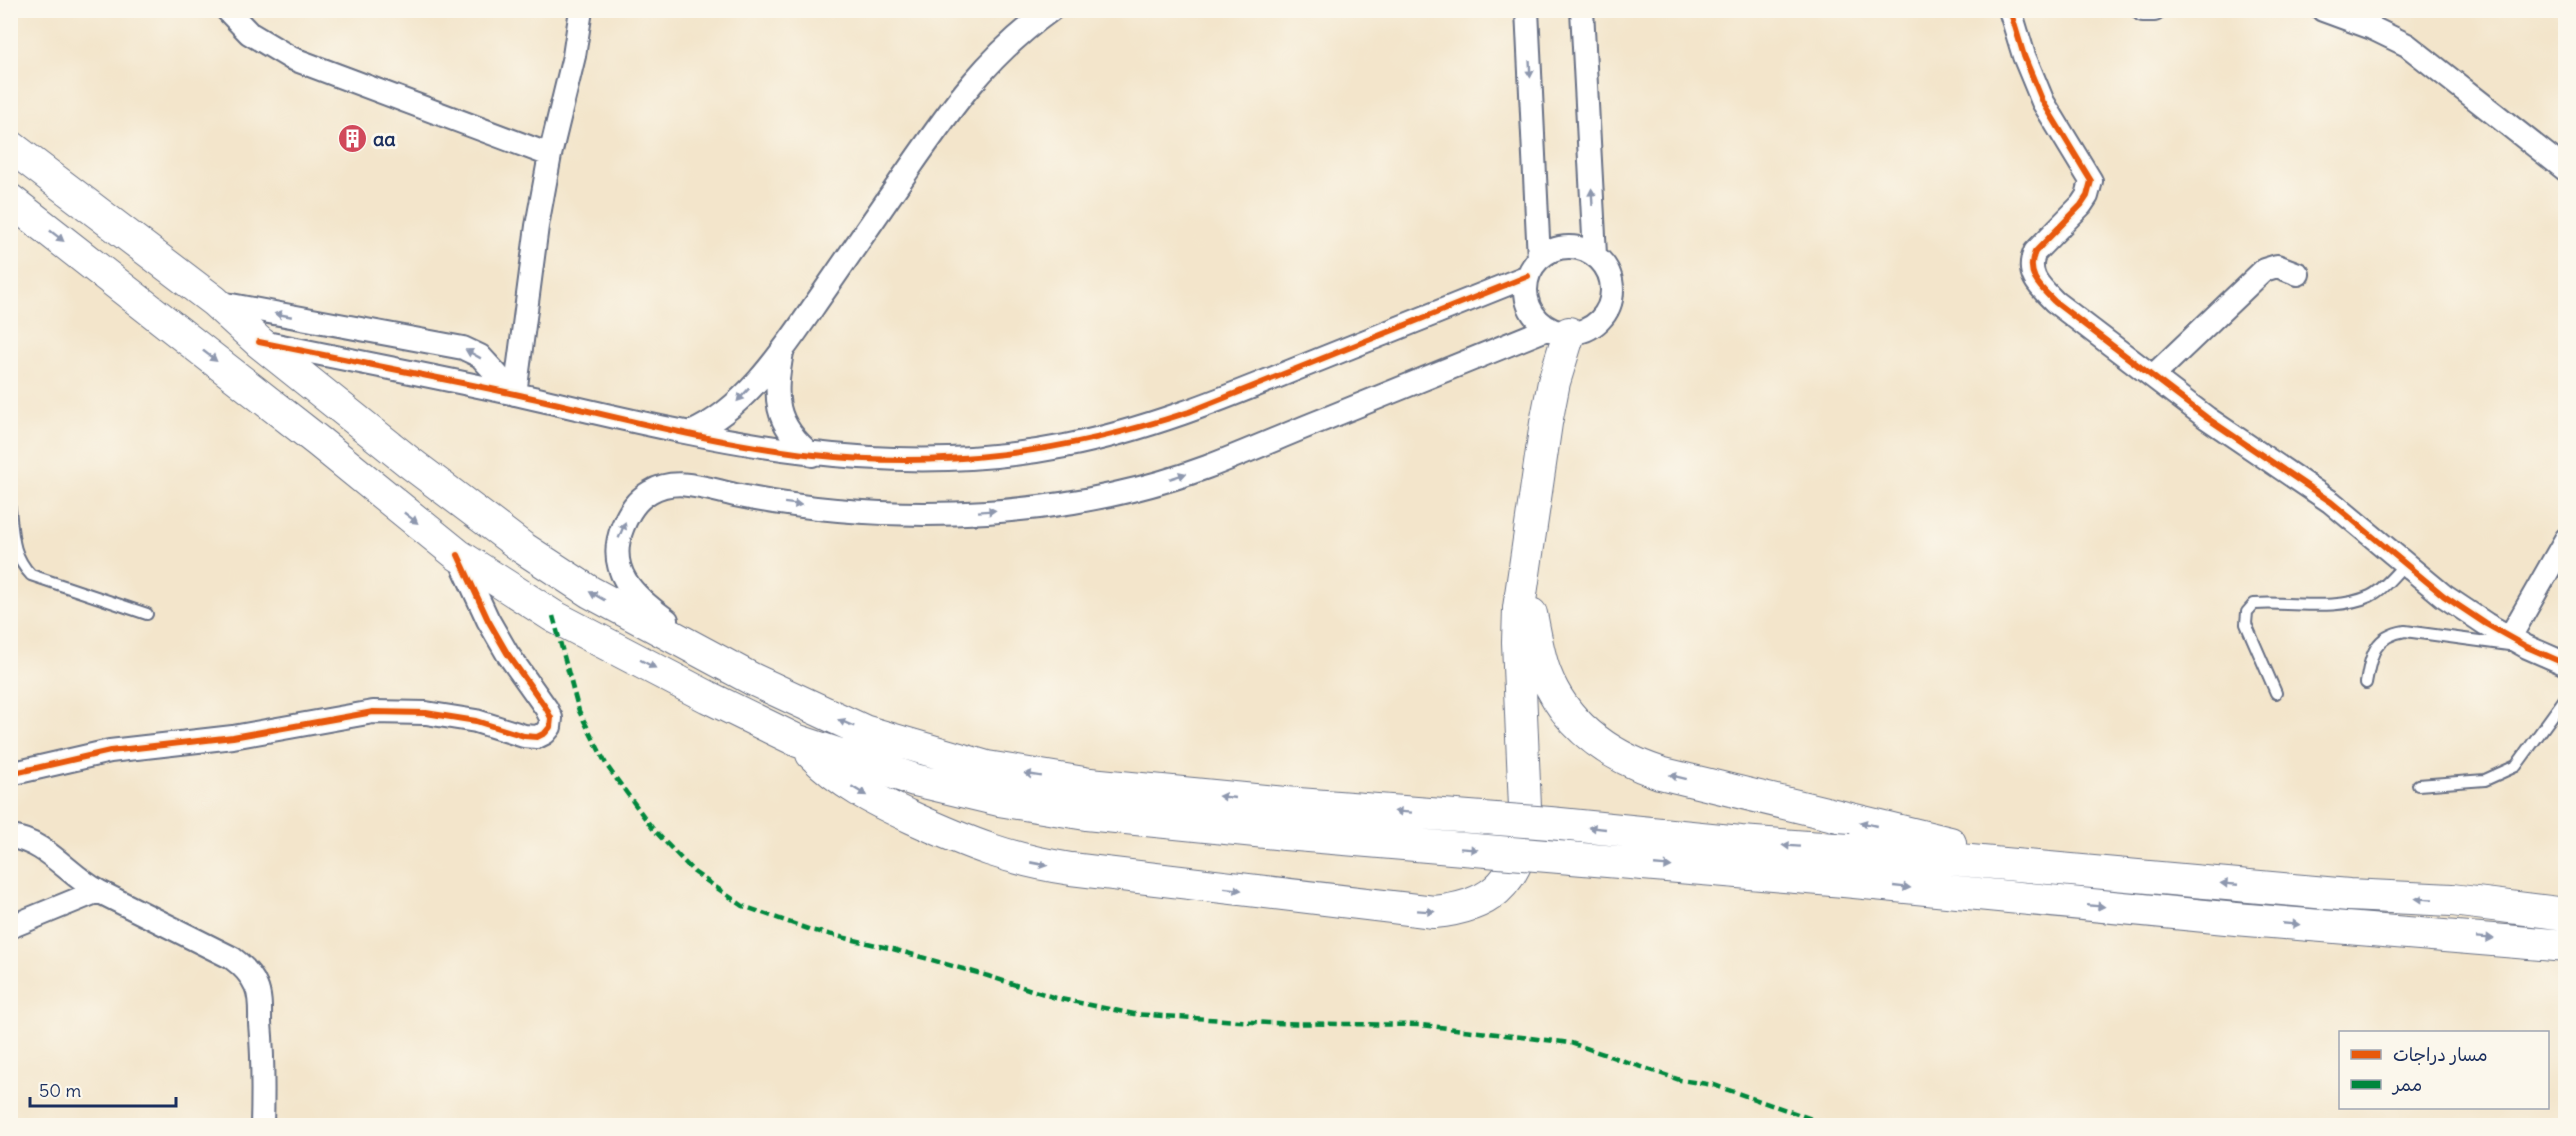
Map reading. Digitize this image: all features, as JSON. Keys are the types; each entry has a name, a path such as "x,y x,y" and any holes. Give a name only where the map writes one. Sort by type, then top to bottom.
{"main road":[{"path":"10,146 214,301 259,342 409,462 523,549 590,592 802,704 864,730 946,757 987,767 1090,784 1285,803 1550,823 2349,895 2452,900 2565,914"},
{"path":"10,200 319,442 384,497 459,555 553,616 798,741 886,772 999,800 1155,823 1844,881 2236,919 2565,946"},
{"path":"798,741 834,774 875,801 970,844 1019,860 1071,869 1434,912 1451,911 1477,903 1500,890 1513,872 1522,852 1526,831 1518,642 1523,575 1559,330"},
{"path":"384,497 409,462"},
{"path":"1523,575 1545,672 1556,696 1590,737 1635,765 1857,822 2068,870"}],"street":[{"path":"227,10 249,33 291,58 550,155"},
{"path":"690,434 724,414 782,352 953,105 988,63 1029,26 1051,10"},
{"path":"1527,10 1534,267 1526,291 1529,306 1537,318 1559,330"},
{"path":"1582,10 1595,255"},
{"path":"2010,10 2024,57 2043,102 2091,181 2087,196 2081,206 2035,252 2031,261 2032,274 2042,290 2055,303 2207,418 2331,502 2444,596 2518,642 2565,664"},
{"path":"2143,10 2154,10"},
{"path":"2323,10 2372,28 2407,45 2565,170"},
{"path":"515,394 535,237 550,155 562,112 580,11"},
{"path":"259,342 515,394 690,434 812,454 895,460 978,458 1032,452 1106,437 1189,412 1534,267 1560,248 1572,247 1595,255 1605,266 1611,280 1607,310 1597,322 1584,330 1559,330 1207,467 1131,490 1077,502 987,512 887,513 787,504 689,485 661,486 638,501 629,512 617,542 618,560 624,578 647,608 678,629 706,655"},
{"path":"2153,376 2264,270 2277,266 2298,274"},
{"path":"214,301 463,348 480,356 515,394"},
{"path":"782,352 777,398 780,415 788,430 812,454"},
{"path":"2518,642 2565,539"},
{"path":"10,774 110,751 233,736 373,712 426,713 476,721 524,736 537,737 550,728 550,718 546,708 507,653 488,620 459,555"},
{"path":"10,837 23,838 40,847 78,879 98,891 232,958 244,967 257,988 259,1000 263,1070 262,1125"},
{"path":"10,927 98,891"}],"lane":[{"path":"10,509 14,545 20,563 31,575 147,614"},
{"path":"2276,693 2246,624 2247,612 2254,604 2270,602 2306,606 2345,602 2371,596 2405,564"},
{"path":"2366,683 2371,659 2381,640 2391,634 2405,631 2518,642"},
{"path":"2418,785 2485,780 2516,766 2565,697"}],"marked path":[{"path":"553,616 579,711 607,766 653,829 694,872 743,906 811,930 893,949 1056,998 1134,1014 1268,1023 1422,1025 1571,1043 1680,1080 1714,1085 1832,1126"}],"cycle path":[{"path":"2010,10 2024,56 2043,102 2091,181 2087,196 2081,205 2035,252 2032,260 2033,274 2044,291 2055,302 2207,418 2331,502 2444,596 2486,624 2527,647 2566,664"},
{"path":"259,342 515,394 739,444 814,455 862,459 957,458 1003,454 1096,438 1189,412 1528,276"},
{"path":"10,774 110,751 233,737 373,712 426,713 476,721 524,736 537,737 550,727 551,718 507,653 488,620 458,555"}],"place":[{"name":"aa","path":"352,139"}]}
